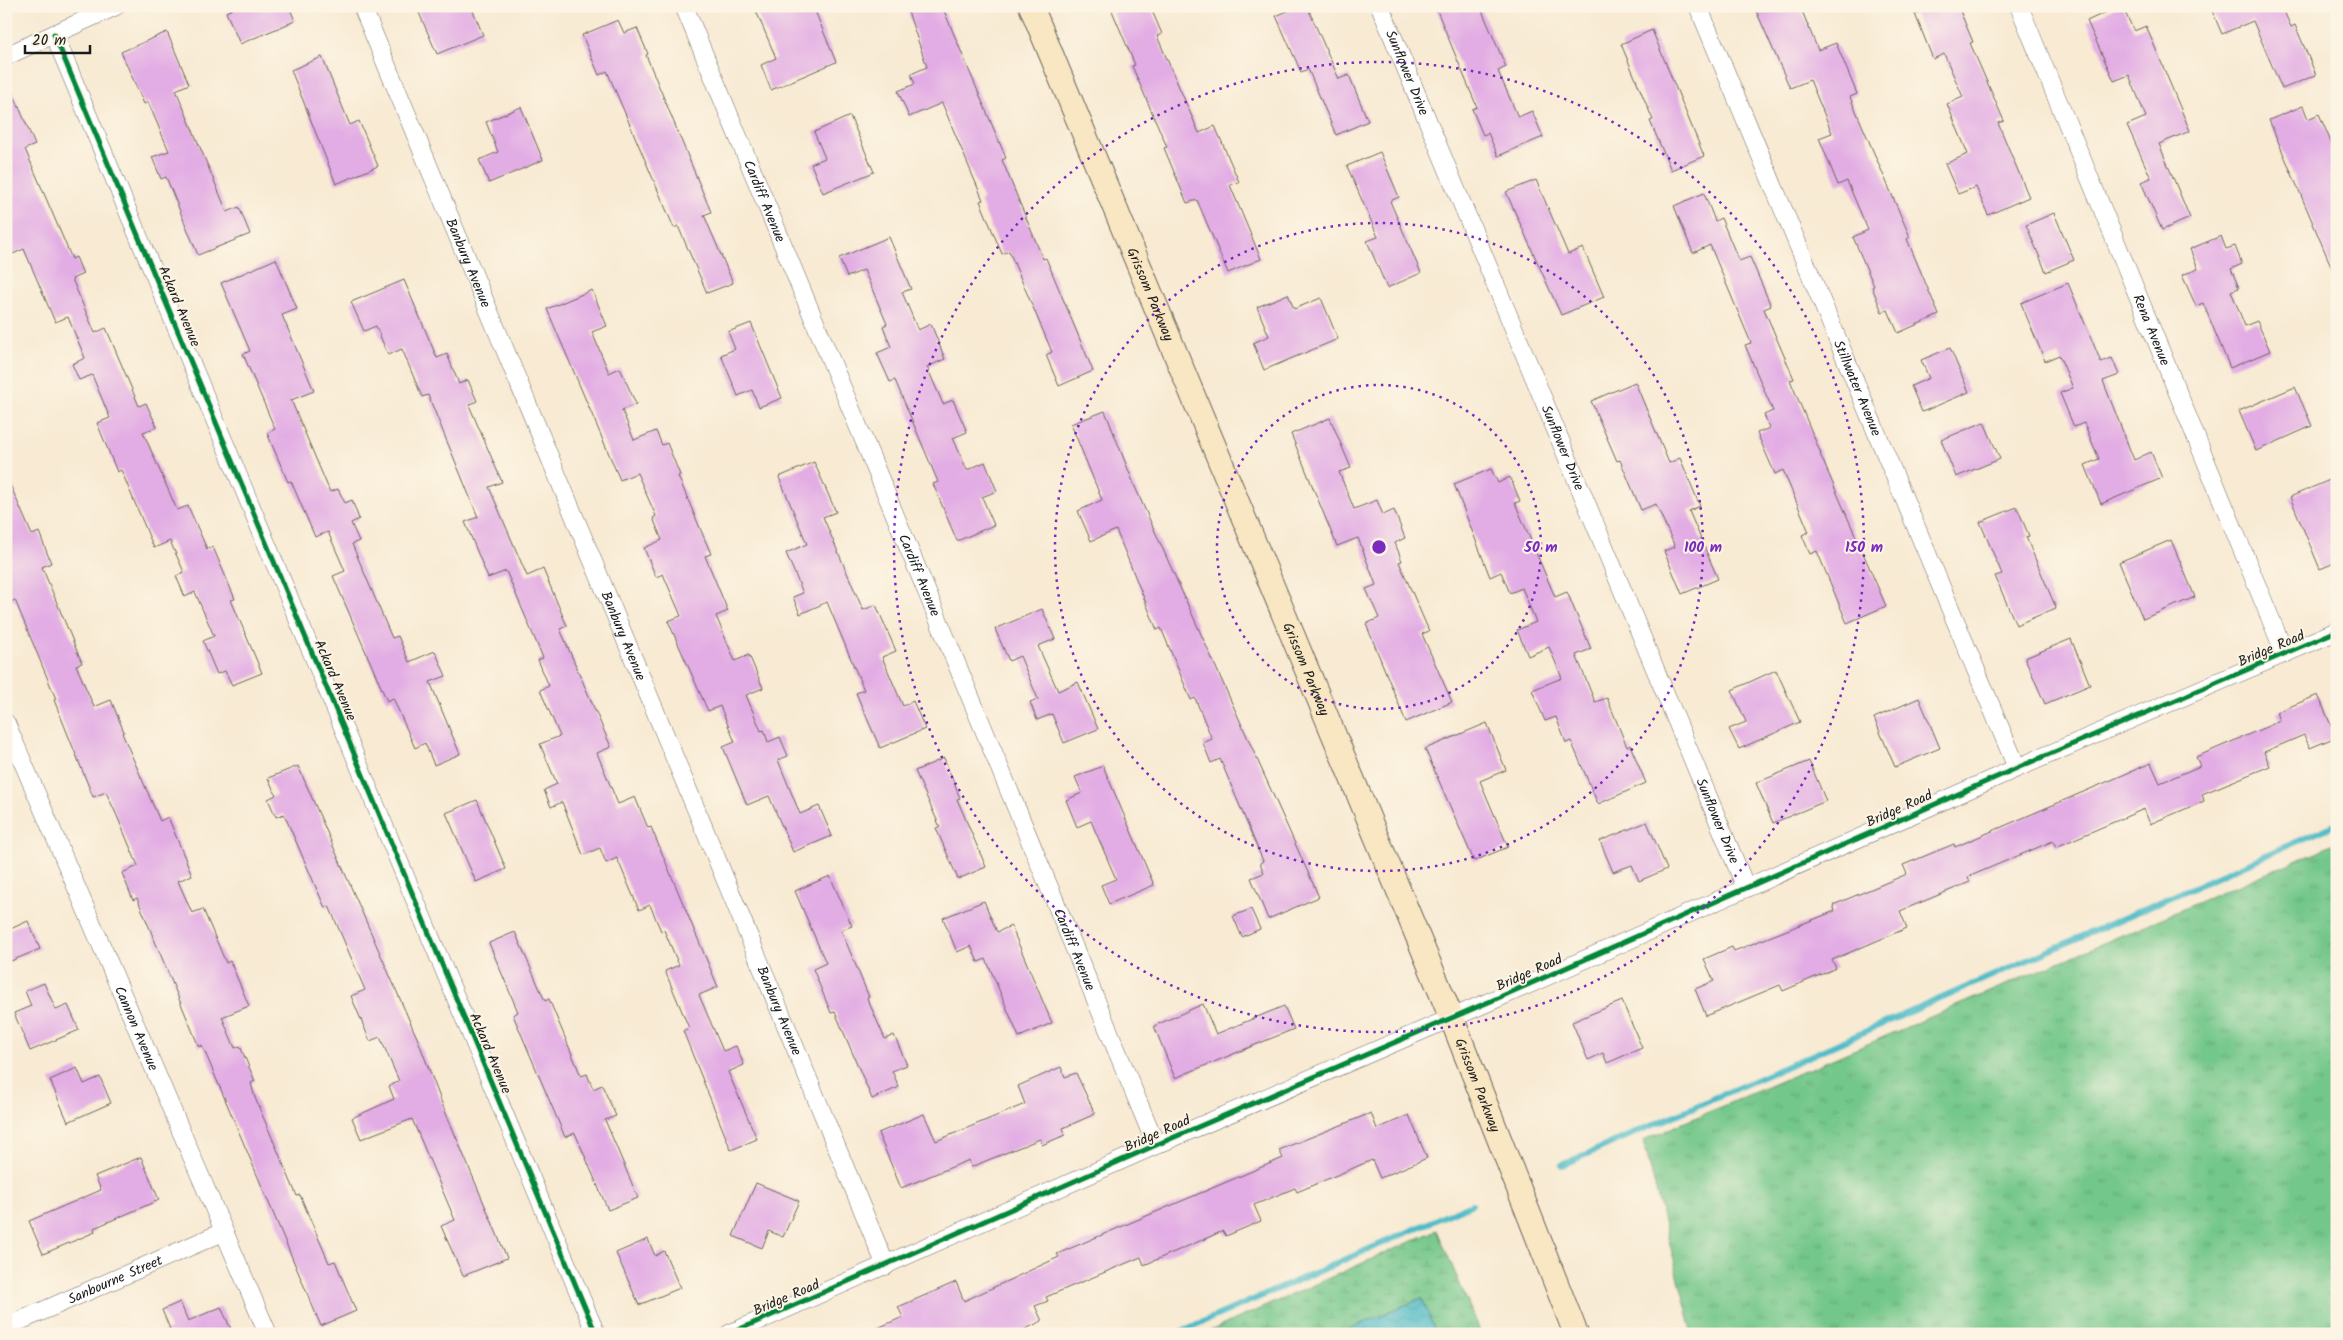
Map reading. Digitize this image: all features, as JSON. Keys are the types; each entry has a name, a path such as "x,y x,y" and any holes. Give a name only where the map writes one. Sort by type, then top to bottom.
{"main road":[{"name":"Grissom Parkway","path":"1031,6 1452,1018 1576,1334"}],"street":[{"path":"6,56 116,6"},
{"name":"Banbury Avenue","path":"362,6 886,1266"},
{"name":"Cardiff Avenue","path":"684,6 1156,1145"},
{"name":"Sunflower Drive","path":"1380,6 1746,888"},
{"name":"Stillwater Avenue","path":"1698,6 2017,768"},
{"name":"Rena Avenue","path":"2019,6 2285,654"},
{"name":"Ackard Avenue","path":"54,34 596,1334"},
{"name":"Bridge Road","path":"729,1334 1156,1145 1452,1018 2017,768 2337,631"},
{"name":"Cannon Avenue","path":"6,723 268,1334"},
{"name":"Sanbourne Street","path":"6,1327 223,1232"}],"green space":[{"path":"2337,843 2337,1334 1693,1334 1643,1140"},
{"path":"1437,1230 1481,1334 1436,1334 1422,1298 1337,1334 1203,1334"}],"water":[{"path":"1422,1298 1436,1334 1337,1334"}],"building":[{"path":"239,6 289,6 295,21 240,44 226,12"},
{"path":"416,6 471,6 483,35 437,54"},
{"path":"754,6 813,6 836,62 771,90 761,65 776,58"},
{"path":"906,6 942,6 1006,158 1002,160 1043,259 1046,258 1093,371 1059,386 1046,355 1052,352 1009,251 1002,254 980,201 983,200 942,103 909,117 898,91 915,84 911,74 927,67"},
{"path":"1110,6 1150,6 1162,34 1157,36 1199,133 1215,126 1239,182 1230,185 1261,259 1228,273 1197,200 1187,203 1164,148 1167,147 1132,66 1135,65"},
{"path":"1299,6 1307,6 1339,79 1349,75 1368,121 1336,135 1308,69 1301,72 1276,16"},
{"path":"1435,6 1480,6 1506,67 1498,71 1518,117 1532,111 1543,137 1498,156 1488,133 1483,135 1472,109 1477,107"},
{"path":"1754,6 1800,6 1818,50 1836,43 1857,94 1850,97 1910,237 1907,239 1939,315 1898,333 1888,310 1882,312 1872,287 1874,286 1853,237 1868,230 1847,181 1838,185 1819,138 1832,133 1810,80 1790,88"},
{"path":"1934,6 1958,6 1973,42 1970,43 2004,121 1998,123 2029,197 1988,215 1976,187 1958,194 1945,164 1968,154 1947,104 1963,97 1944,54 1933,59 1915,14"},
{"path":"2122,6 2134,31 2146,26 2190,131 2159,144 2190,218 2162,230 2141,182 2151,178 2127,125 2146,117 2129,75 2114,81 2087,21"},
{"path":"2210,6 2289,6 2283,9 2291,27 2295,25 2316,75 2282,89 2253,21 2222,34"},
{"path":"618,20 624,33 637,28 648,54 646,55 711,212 704,215 733,283 707,293 678,226 674,228 607,71 599,75 582,35"},
{"path":"1652,30 1704,156 1671,170 1650,121 1653,120 1621,44"},
{"path":"167,32 189,84 176,90 227,212 239,207 250,234 198,255 166,177 161,179 152,157 169,151 148,102 144,104 121,52"},
{"path":"322,57 350,125 359,121 378,166 336,184 291,70"},
{"path":"6,76 35,145 25,149 72,259 76,257 83,274 72,279 95,333 106,328 139,406 146,403 157,427 143,432 177,510 188,506 207,549 213,547 235,599 231,600 262,673 232,685 225,671 217,674 203,641 214,636 195,592 185,597 176,576 184,572 170,541 154,548 121,470 117,472 97,423 110,418 92,375 79,380 72,364 85,358 68,317 55,322 24,249 13,254 6,237"},
{"path":"2303,106 2308,119 2319,114 2337,156 2337,280 2269,120"},
{"path":"521,107 543,160 489,183 479,160 498,152 486,122"},
{"path":"850,116 874,172 823,193 811,164 825,158 814,132"},
{"path":"1380,152 1399,197 1390,201 1421,273 1387,288 1367,241 1378,237 1347,166"},
{"path":"1536,180 1568,254 1583,248 1604,297 1561,315 1506,192"},
{"path":"1704,193 1715,221 1721,218 1739,261 1750,257 1771,306 1764,309 1794,379 1790,380 1886,606 1847,623 1817,551 1810,554 1802,535 1809,532 1783,470 1775,474 1757,433 1770,428 1764,415 1773,411 1745,345 1751,343 1710,245 1693,253 1674,206"},
{"path":"2054,213 2074,260 2046,272 2026,225"},
{"path":"2221,236 2226,249 2235,246 2242,264 2231,269 2239,288 2231,291 2245,326 2257,321 2270,351 2230,368 2203,303 2196,306 2182,275 2198,269 2190,249"},
{"path":"889,237 911,289 902,292 918,330 931,324 945,359 927,367 943,404 953,400 967,432 953,438 967,470 985,462 997,491 982,497 994,525 957,541 933,484 938,482 895,380 890,382 877,353 891,347 883,326 887,324 864,270 847,277 839,258"},
{"path":"276,259 297,309 282,315 314,391 291,400 330,492 338,489 345,503 352,500 359,519 351,523 359,541 352,544 392,638 398,636 409,662 435,651 446,676 430,682 460,754 434,765 425,743 415,748 393,698 387,701 333,576 345,571 328,532 315,537 291,481 288,482 267,433 275,429 243,354 250,351 221,283"},
{"path":"404,280 437,358 447,354 459,384 468,380 477,401 469,405 502,482 489,487 527,576 543,569 567,626 560,629 611,747 597,753 618,804 635,797 648,828 651,827 718,987 699,995 723,1051 736,1046 744,1065 728,1072 757,1139 731,1150 683,1031 689,1028 665,971 679,965 664,930 661,931 650,905 639,910 617,858 606,863 600,848 583,855 562,802 551,807 544,790 557,784 540,744 560,736 540,690 549,686 538,660 543,658 506,571 488,578 465,522 478,517 428,395 422,397 402,349 388,355 376,326 364,331 351,302"},
{"path":"2068,283 2101,362 2112,358 2119,375 2103,381 2134,460 2151,452 2162,478 2101,504 2085,465 2099,459 2084,423 2074,427 2060,393 2073,388 2059,355 2045,361 2021,303"},
{"path":"592,290 607,326 592,332 609,373 620,368 636,404 622,410 634,440 656,431 662,445 667,443 680,475 678,476 711,554 705,556 728,611 716,616 735,661 749,655 763,688 746,695 761,731 764,730 768,742 780,737 788,756 778,760 800,814 819,806 832,836 793,852 769,796 747,805 723,747 735,742 720,706 708,711 668,621 681,616 663,574 656,577 644,548 662,540 653,518 656,516 637,473 620,480 547,309"},
{"path":"1288,294 1294,309 1321,298 1338,339 1264,370 1253,343 1269,336 1257,307"},
{"path":"751,323 782,398 759,407 752,390 738,396 721,355 735,349 728,332"},
{"path":"1950,348 1969,392 1922,412 1911,386 1929,378 1921,360"},
{"path":"1635,382 1669,463 1680,458 1700,506 1689,511 1718,579 1682,594 1664,551 1675,547 1656,504 1641,510 1620,460 1617,461 1591,401"},
{"path":"2295,387 2312,426 2256,451 2239,411"},
{"path":"1105,411 1135,487 1319,897 1268,919 1251,878 1264,873 1260,863 1263,861 1220,759 1211,763 1203,743 1212,739 1195,698 1191,700 1161,628 1157,630 1116,530 1091,541 1078,511 1102,500 1071,424"},
{"path":"1330,418 1351,468 1339,472 1354,509 1377,500 1383,515 1394,510 1405,538 1395,543 1402,561 1399,562 1429,631 1422,634 1452,702 1406,722 1366,624 1379,618 1366,589 1376,585 1358,538 1337,546 1291,434"},
{"path":"1984,422 2000,459 1956,477 1941,440"},
{"path":"814,462 836,512 823,517 863,610 876,605 896,651 882,657 903,706 913,701 925,729 880,748 856,693 864,690 827,602 800,614 793,597 803,593 786,553 807,544 779,477"},
{"path":"1491,469 1498,483 1510,477 1520,501 1515,503 1555,597 1567,592 1591,649 1576,655 1595,702 1607,698 1627,747 1630,745 1646,783 1598,804 1571,741 1566,743 1556,717 1545,721 1532,690 1562,678 1549,647 1528,656 1517,630 1536,622 1522,588 1510,593 1501,572 1490,577 1454,484"},
{"path":"6,475 32,535 39,532 51,563 42,567 82,663 76,665 94,707 111,700 124,732 122,733 160,821 168,817 192,875 178,881 192,913 203,909 226,963 230,961 249,1006 222,1017 235,1048 240,1046 255,1081 251,1083 255,1098 297,1196 300,1195 329,1263 335,1261 356,1311 321,1326 202,1045 199,1047 137,898 133,900 122,873 138,866 117,816 106,792 93,797 54,700 56,699 15,600 6,604"},
{"path":"2332,479 2337,491 2337,562 2320,569 2290,497"},
{"path":"2017,507 2029,536 2026,537 2056,608 2016,625 1995,576 2002,574 1980,522"},
{"path":"2171,540 2195,597 2143,619 2119,562"},
{"path":"1042,609 1055,639 1038,646 1058,691 1078,682 1098,729 1064,743 1052,714 1037,720 1030,702 1038,699 1020,656 1009,661 995,629"},
{"path":"2071,639 2090,685 2045,704 2025,658"},
{"path":"1776,670 1800,722 1739,749 1729,729 1746,722 1732,690"},
{"path":"2318,695 2336,737 2310,748 2304,735 2264,752 2270,766 2202,794 2204,801 2150,824 2144,809 2056,847 2053,841 1968,877 1970,882 1900,911 1907,928 1832,960 1836,968 1783,991 1780,985 1706,1016 1695,989 1714,981 1704,959 1732,947 1734,951 1835,911 1833,905 1907,874 1903,865 1954,844 1955,847 2151,763 2160,783 2200,766 2196,757 2280,721 2277,712"},
{"path":"1919,698 1940,748 1895,767 1874,718"},
{"path":"1487,723 1506,770 1480,781 1508,847 1474,861 1425,749"},
{"path":"944,758 960,798 957,799 986,867 958,879 936,828 940,827 915,771"},
{"path":"1809,761 1826,801 1773,823 1756,783"},
{"path":"298,766 418,1040 443,1106 507,1258 463,1276 441,1226 455,1220 412,1119 361,1139 352,1118 394,1099 389,1086 399,1081 380,1037 370,1041 351,996 365,990 329,906 325,908 284,814 276,817 268,799 276,795 268,778"},
{"path":"1103,766 1154,885 1109,904 1101,885 1116,879 1091,821 1077,827 1066,800 1082,793 1075,777"},
{"path":"477,800 506,869 476,882 446,813"},
{"path":"1647,822 1667,869 1639,881 1632,865 1613,872 1600,841"},
{"path":"830,876 852,926 841,930 869,997 867,998 885,1039 894,1035 907,1065 892,1071 899,1087 872,1099 835,1012 831,1013 813,969 826,963 795,891"},
{"path":"984,901 997,932 1011,926 1052,1023 1019,1037 986,959 978,962 971,946 957,952 943,918"},
{"path":"1251,909 1260,929 1242,937 1233,916"},
{"path":"28,921 40,949 6,963 6,931"},
{"path":"515,932 545,1001 549,999 581,1076 587,1074 593,1089 602,1085 616,1116 605,1120 638,1198 608,1210 575,1133 565,1137 513,1015 518,1012 489,943"},
{"path":"44,983 56,1010 68,1005 79,1030 30,1051 14,1013 31,1006 25,991"},
{"path":"1622,1001 1642,1048 1607,1063 1603,1053 1588,1060 1572,1022"},
{"path":"1203,1004 1216,1034 1284,1006 1294,1029 1175,1078 1154,1026"},
{"path":"1061,1067 1065,1077 1076,1073 1095,1114 1063,1128 1065,1135 1042,1145 1040,1139 971,1167 969,1160 901,1188 878,1133 924,1114 936,1141 1025,1104 1018,1086"},
{"path":"77,1068 84,1084 100,1077 111,1103 68,1122 50,1080"},
{"path":"1371,1113 1377,1129 1409,1115 1427,1158 1380,1178 1372,1160 1297,1192 1295,1188 1254,1205 1261,1221 1226,1236 1223,1231 1144,1265 1141,1257 1046,1297 1048,1301 1035,1306 1042,1321 1015,1334 864,1334 903,1317 898,1307 956,1282 964,1301 1059,1257 1057,1254 1283,1158 1279,1150"},
{"path":"141,1157 159,1200 94,1228 95,1232 43,1254 29,1221 101,1190 95,1176"},
{"path":"756,1183 799,1201 783,1237 769,1231 762,1248 733,1236"},
{"path":"648,1239 655,1256 664,1251 680,1288 639,1305 616,1253"},
{"path":"180,1302 188,1321 221,1307 233,1334 159,1334 170,1329 162,1310"}],"waterway":[{"path":"1562,1165 2337,824"},
{"path":"1175,1334 1472,1204"}],"cycle path":[{"path":"54,34 596,1334"},
{"path":"729,1334 1156,1145 1491,1001 2017,768 2337,631"}]}
